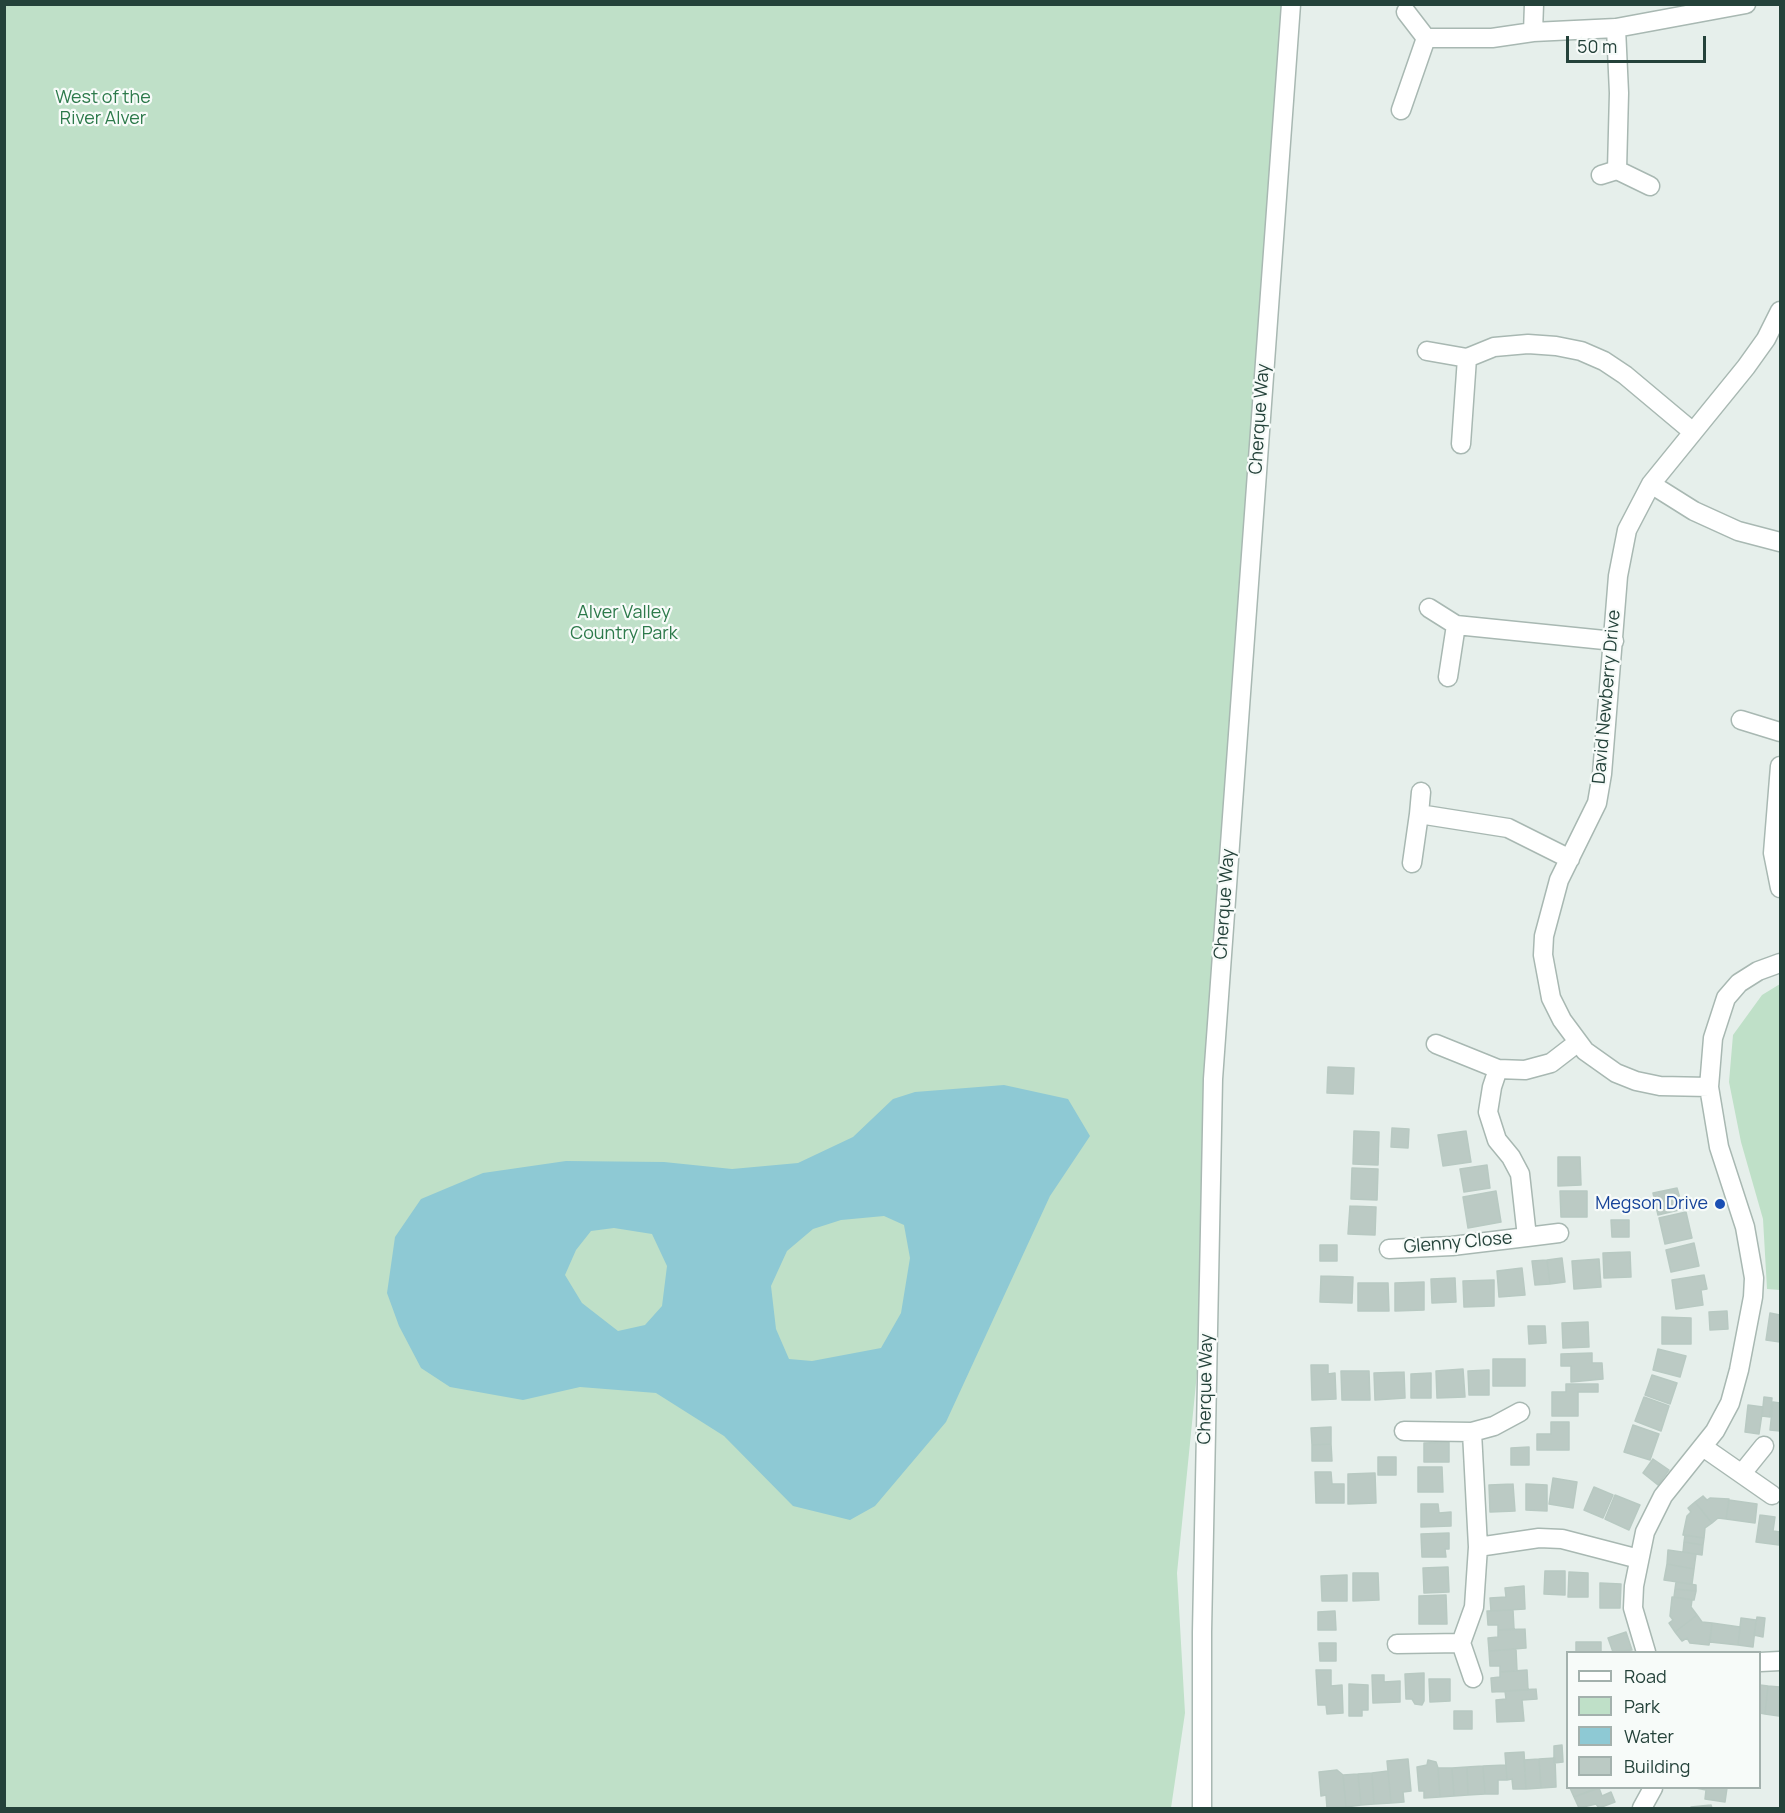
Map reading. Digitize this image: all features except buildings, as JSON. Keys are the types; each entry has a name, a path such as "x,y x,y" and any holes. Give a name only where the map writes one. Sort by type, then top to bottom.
{"street":[{"name":"Cherque Way","path":"1202,1807 1202,1620 1213,1079 1291,4"},
{"path":"1533,32 1534,4"},
{"path":"1426,38 1492,38 1533,32 1616,28 1746,4"},
{"path":"1406,12 1426,38"},
{"path":"1616,28 1619,93 1609,173 1650,186"},
{"path":"1401,110 1426,38"},
{"name":"David Newberry Drive","path":"1710,1087 1660,1086 1636,1081 1616,1073 1577,1043 1551,998 1543,955 1547,917 1559,880 1597,803 1602,774 1621,553 1627,530 1652,484 1693,432 1773,342 1780,311"},
{"path":"1427,351 1467,358 1494,347 1528,344 1581,351 1604,361 1624,375 1693,432"},
{"path":"1461,444 1467,358"},
{"path":"1652,484 1694,511 1738,531 1780,542"},
{"path":"1429,608 1456,625 1614,641"},
{"path":"1448,677 1456,625"},
{"path":"1741,720 1780,732"},
{"path":"1780,766 1773,853 1780,888"},
{"path":"1412,862 1421,792"},
{"path":"1419,814 1508,828 1570,859"},
{"path":"1645,1651 1633,1608 1638,1559 1645,1532 1663,1496 1703,1447 1730,1403 1750,1315 1754,1278 1745,1227 1719,1147 1710,1087 1713,1038 1726,998 1739,983 1758,971 1780,963"},
{"path":"1436,1044 1498,1069 1526,1070 1551,1063 1577,1043"},
{"name":"Glenny Close","path":"1498,1069 1488,1112 1497,1140 1511,1157 1520,1174 1527,1237"},
{"name":"Glenny Close","path":"1389,1249 1452,1246 1559,1233"},
{"path":"1404,1431 1472,1432 1494,1426 1520,1412"},
{"path":"1472,1432 1478,1547 1474,1607 1461,1643 1473,1678"},
{"path":"1743,1472 1764,1446"},
{"path":"1703,1447 1743,1472 1772,1495"},
{"path":"1478,1547 1539,1538 1562,1539 1638,1559"},
{"path":"1397,1644 1461,1643"},
{"path":"1761,1662 1780,1661"},
{"path":"1642,1809 1652,1789"}],"green space":[{"name":"Alver Valley Country Park","path":"4,5 1291,5 1208,1263 1177,1573 1185,1713 1171,1808 5,1808"},
{"path":"1780,984 1780,1290 1767,1289 1763,1219 1741,1142 1729,1082 1733,1035 1762,995"}],"water":[{"path":"1004,1085 1068,1099 1090,1136 1050,1196 946,1422 875,1506 850,1520 793,1506 724,1436 656,1393 580,1387 523,1400 450,1387 421,1368 399,1326 387,1293 395,1237 421,1199 483,1173 566,1161 664,1162 732,1169 798,1163 853,1137 893,1099 915,1092","holes":["884,1216 904,1225 910,1258 901,1313 881,1348 812,1361 789,1359 776,1329 771,1286 787,1251 813,1229 841,1220","614,1228 652,1234 667,1266 662,1306 645,1325 618,1331 582,1303 565,1275 576,1250 591,1231"]}],"place":[{"name":"Megson Drive","path":"1720,1204"}],"park label":[{"name":"West of the River Alver","path":"103,108"}]}
